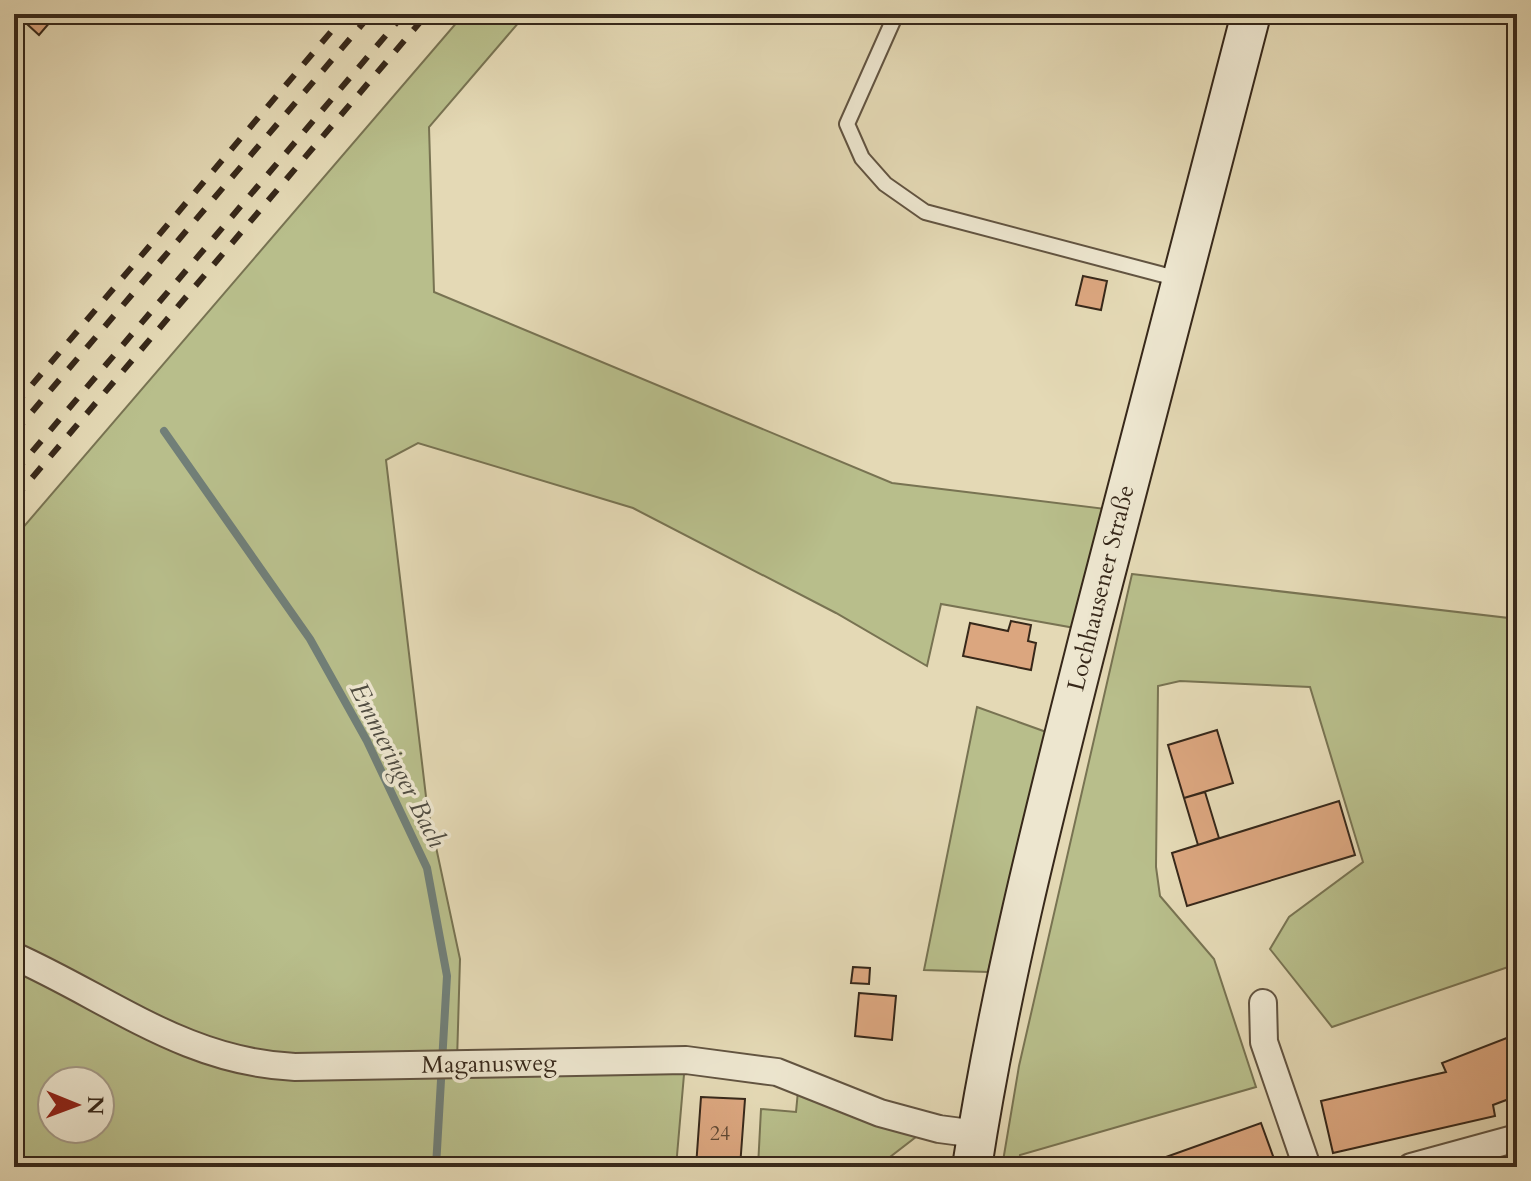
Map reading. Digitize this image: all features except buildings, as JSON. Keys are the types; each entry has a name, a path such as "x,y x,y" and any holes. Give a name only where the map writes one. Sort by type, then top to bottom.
{"main road":[{"name":"Lochhausener Straße","path":"974,1150 1010,962 1046,808 1251,14"}],"street":[{"name":"Maganusweg","path":"14,956 118,1012 232,1060 295,1067 686,1060 777,1072 880,1113 939,1129 974,1150"},
{"path":"1263,1003 1264,1042 1307,1167"},
{"path":"1411,1167 1517,1138"}],"lane":[{"path":"896,14 847,124 862,158 885,184 925,212 1181,279"}],"green space":[{"path":"464,14 526,14 429,127 434,292 892,483 1106,509 1075,628 941,604 927,666 836,613 633,508 418,443 386,460 427,805 460,959 457,1061 267,1059 216,1049 14,949 14,538"},
{"path":"1132,574 1517,619 1517,964 1332,1027 1270,949 1289,917 1363,862 1310,687 1180,681 1158,686 1156,867 1160,896 1214,959 1256,1087 1020,1155 1019,1167 1002,1167 1019,1066"},
{"path":"977,707 1049,733 988,972 924,970"},
{"path":"14,962 227,1064 685,1063 676,1167 14,1167"},
{"path":"798,1091 921,1133 877,1167 758,1167 761,1109 796,1112"}],"waterway":[{"name":"Emmeringer Bach","path":"164,431 310,639 367,741 427,868 447,976 436,1167"}],"railway":[{"path":"14,406 346,14"},
{"path":"14,433 371,14"},
{"path":"14,473 404,14"},
{"path":"14,499 427,14"}]}
